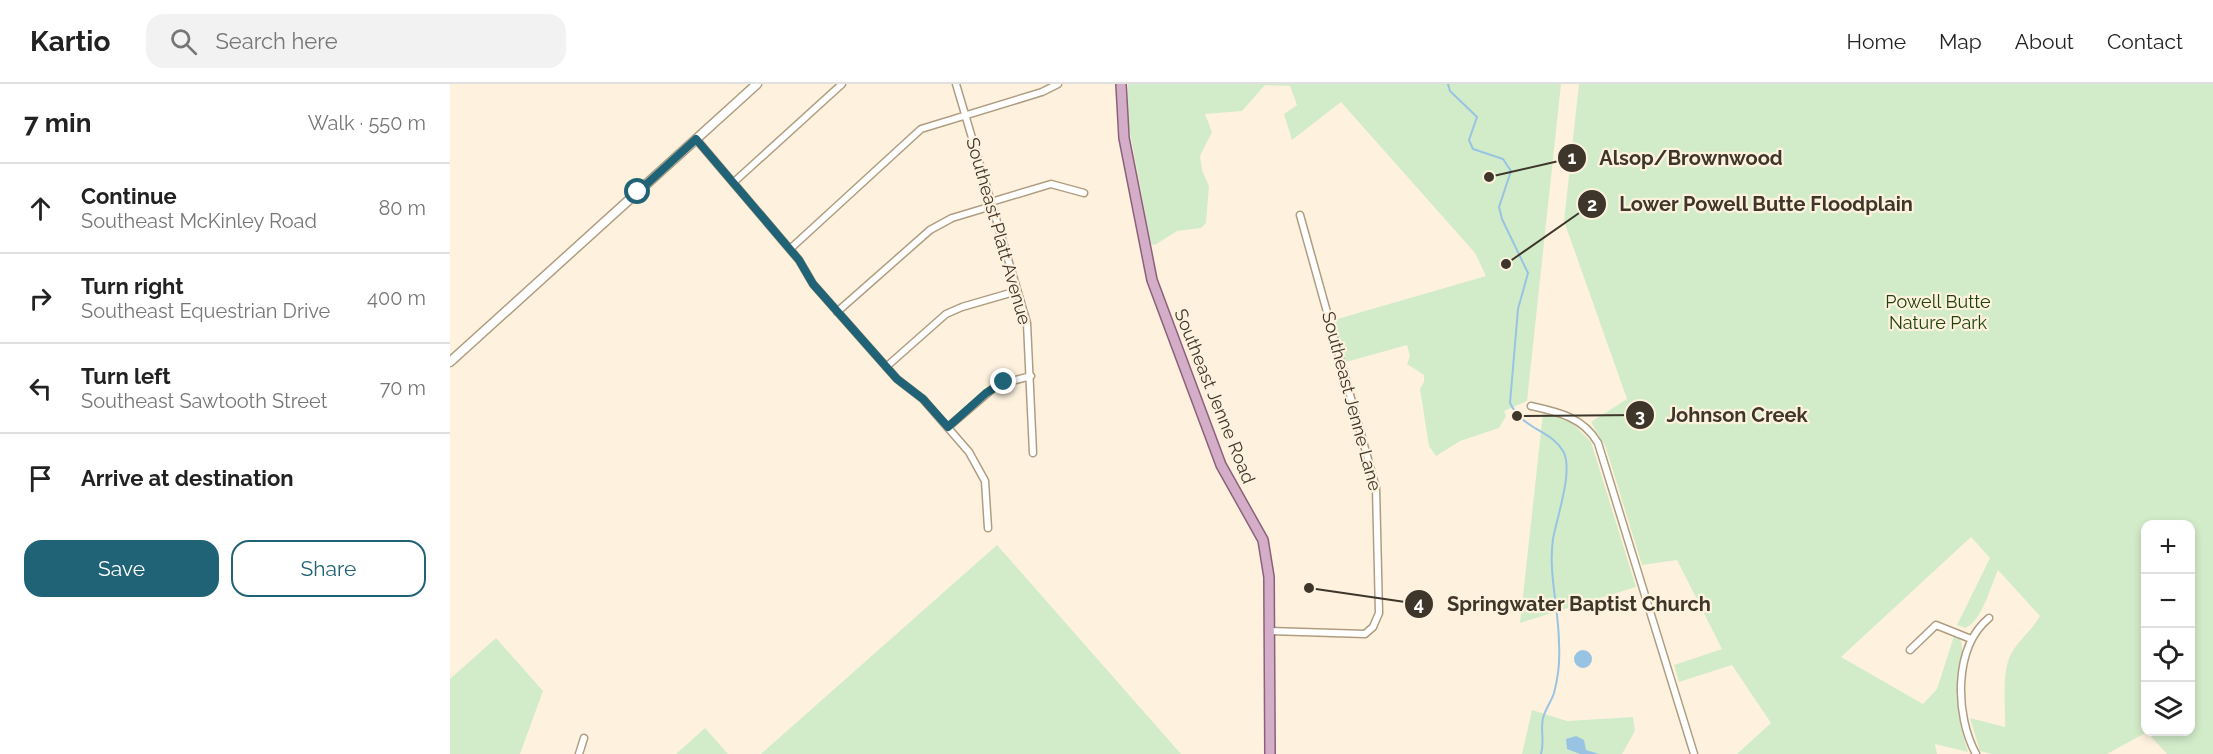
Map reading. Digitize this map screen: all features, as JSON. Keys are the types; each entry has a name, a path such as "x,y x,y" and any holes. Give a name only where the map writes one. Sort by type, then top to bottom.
{"main road":[{"name":"Southeast Jenne Road","path":"1121,84 1124,138 1150,272 1217,455 1265,547 1269,569 1270,754"}],"street":[{"path":"450,363 757,84"},
{"path":"734,182 842,84"},
{"name":"Southeast Platt Avenue","path":"956,84 1029,333 1033,453"},
{"path":"790,249 921,129 1042,92 1058,84"},
{"path":"696,139 734,182 738,192 790,249 813,284 837,312 886,367 923,399 969,452 981,470 987,493 988,528"},
{"path":"837,312 930,230 952,218 1051,184 1084,193"},
{"name":"Southeast Jenne Lane","path":"1270,631 1365,634 1376,624 1379,605 1376,488 1300,215"},
{"path":"886,367 946,314 1017,291"},
{"path":"948,427 997,386 1031,376"},
{"path":"1531,406 1561,413 1577,420 1590,430 1598,443 1694,754"},
{"path":"1976,754 1966,726 1962,698 1964,664 1977,627 1989,618"},
{"path":"1910,650 1936,625 1971,639"},
{"path":"579,754 584,738"}],"green space":[{"path":"1128,84 1561,84 1527,401 1504,411 1506,416 1499,428 1460,441 1436,456 1429,446 1420,389 1424,382 1424,375 1407,364 1410,356 1407,345 1346,362 1334,320 1486,276 1475,253 1341,102 1292,140 1284,114 1297,105 1290,86 1265,85 1242,111 1205,114 1212,132 1200,156 1202,170 1209,186 1206,223 1201,228 1177,231 1155,245 1151,244 1127,117"},
{"name":"Powell Butte Nature Park","path":"1579,84 2213,84 2213,754 2167,754 2151,736 2195,736 2195,520 2141,520 2141,735 2107,754 1992,754 1980,751 1970,718 2005,727 2007,666 2017,644 2040,616 1998,570 1977,618 1965,628 1957,625 1990,558 1971,537 1841,657 1923,704 1937,689 1954,636 1960,639 1962,650 1957,680 1957,703 1968,752 1935,744 1937,754 1737,754 1771,723 1732,665 1679,682 1674,665 1722,649 1677,560 1642,565 1606,448 1591,422 1627,399 1564,221"},
{"path":"1543,413 1571,422 1591,442 1636,587 1520,623"},
{"path":"997,545 1181,754 761,754"},
{"path":"496,638 543,691 520,754 450,754 450,679"},
{"path":"1532,710 1567,721 1633,717 1635,731 1622,754 1522,754"},
{"path":"705,728 728,754 676,754"}],"water":[{"path":"1579,650 1587,650 1592,655 1590,666 1579,668 1574,663 1574,655"},
{"path":"1576,736 1584,740 1586,750 1599,754 1580,754 1567,749 1566,739"}],"waterway":[{"path":"1448,84 1450,91 1477,117 1469,140 1473,149 1503,159 1511,171 1499,207 1502,219 1528,273 1518,309 1510,403 1529,425 1558,444 1566,459 1566,481 1552,552 1559,631 1557,681 1543,718 1541,754"}],"place":[{"name":"Alsop/Brownwood","path":"1489,177"},
{"name":"Lower Powell Butte Floodplain","path":"1506,264"},
{"name":"Johnson Creek","path":"1517,416"},
{"name":"Springwater Baptist Church","path":"1309,588"}],"route":[{"path":"638,192 696,139 734,182 738,192 799,260 813,284 897,379 923,399 948,427 986,393 1004,382"}]}
